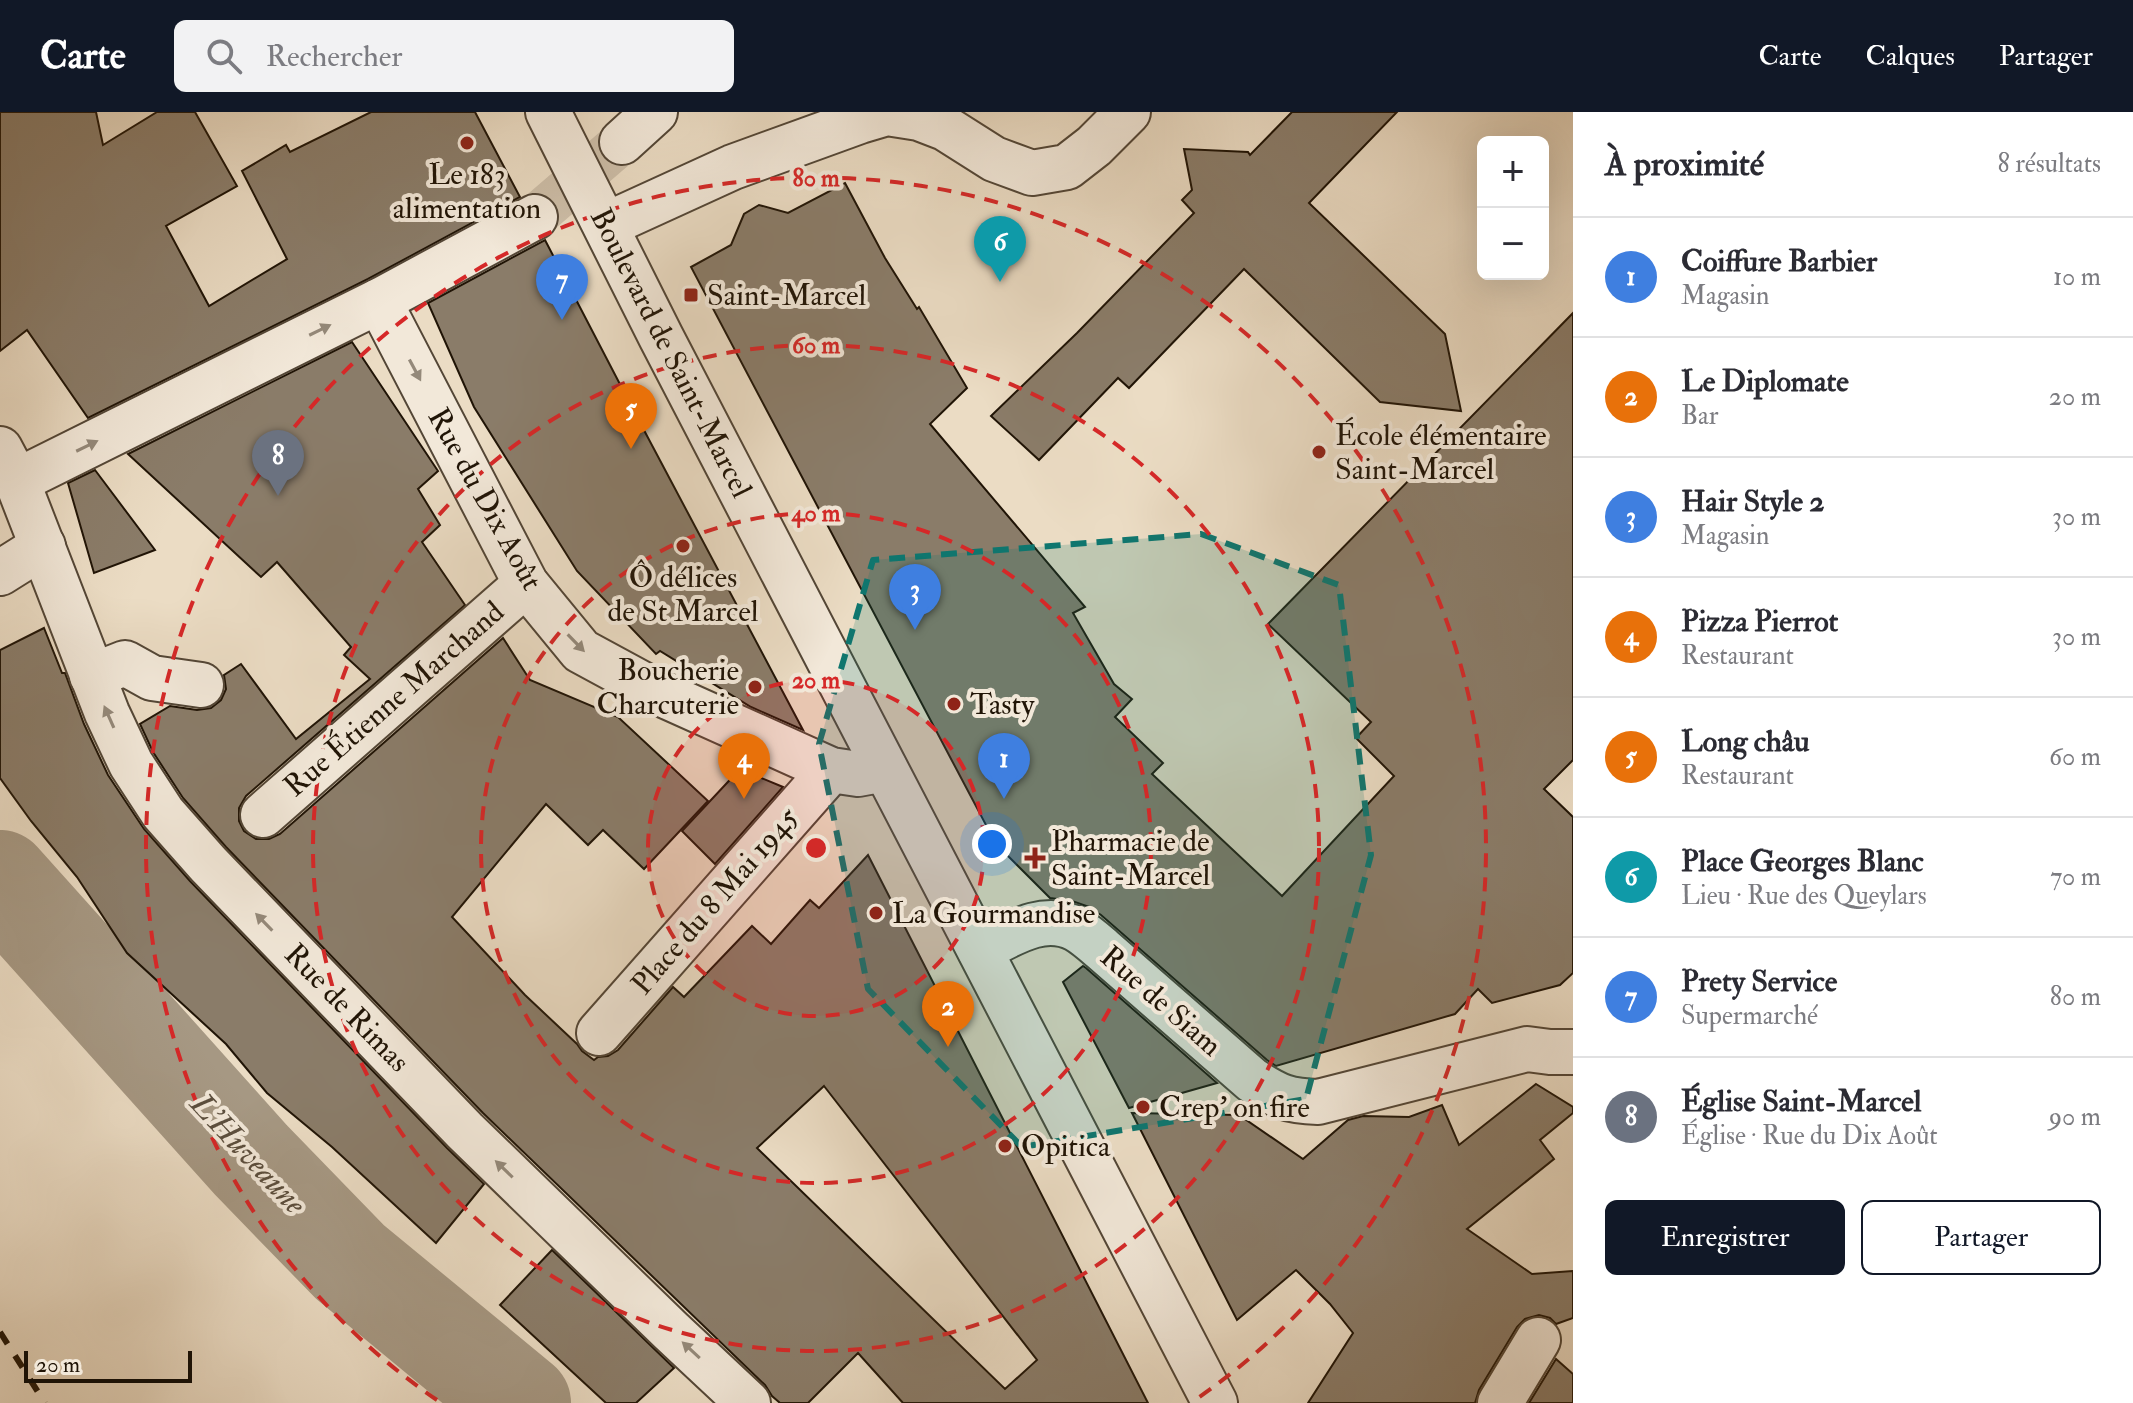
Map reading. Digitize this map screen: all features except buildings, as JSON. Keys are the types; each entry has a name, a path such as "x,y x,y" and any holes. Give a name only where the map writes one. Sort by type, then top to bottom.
{"street":[{"name":"Boulevard de Saint-Marcel","path":"548,112 661,337 1215,1403"},
{"path":"622,142 655,112"},
{"path":"606,225 733,167 887,113 919,118 945,128 994,159 1032,173 1067,167 1094,146 1128,112"},
{"path":"9,465 379,301 535,217"},
{"name":"Rue du Dix Août","path":"379,301 526,584 581,651 653,690 831,770 858,774 885,769"},
{"name":"Rue de Rimas","path":"9,465 107,713 131,764 163,813 208,864 465,1131 748,1403"},
{"path":"0,573 43,546"},
{"name":"Rue Étienne Marchand","path":"263,815 526,584"},
{"path":"92,676 125,663 152,678 201,685"},
{"name":"Place du 8 Mai 1945","path":"599,1033 831,770"},
{"name":"Rue de Siam","path":"980,950 1033,924 1055,923 1076,929 1252,1080 1292,1101 1318,1102 1527,1049 1573,1052"},
{"path":"1500,1403 1538,1340"}],"highlighted area":[{"path":"1201,534 1339,585 1371,855 1306,1099 1022,1147 868,989 819,744 873,560"}],"waterway":[{"name":"L'Huveaune","path":"0,880 251,1160 350,1262 521,1403"}],"tunnel":[{"path":"535,217 622,142"}],"railway":[{"path":"0,1332 45,1403"}],"place":[{"name":"Le 183 alimentation","path":"467,143"},
{"name":"Place Georges Blanc","path":"1000,282"},
{"name":"Saint-Marcel","path":"691,295"},
{"name":"Prety Service","path":"562,320"},
{"name":"Long châu","path":"631,449"},
{"name":"École élémentaire Saint-Marcel","path":"1319,452"},
{"name":"Église Saint-Marcel","path":"278,496"},
{"name":"Ô délices de St Marcel","path":"683,546"},
{"name":"Hair Style 2","path":"915,630"},
{"name":"Boucherie Charcuterie","path":"755,687"},
{"name":"Tasty","path":"954,704"},
{"name":"Pizza Pierrot","path":"744,799"},
{"name":"Coiffure Barbier","path":"1004,799"},
{"name":"Pharmacie de Saint-Marcel","path":"1035,858"},
{"name":"La Gourmandise","path":"876,913"},
{"name":"Le Diplomate","path":"948,1047"},
{"name":"Crep' on fire","path":"1143,1107"},
{"name":"Opitica","path":"1005,1146"}]}
